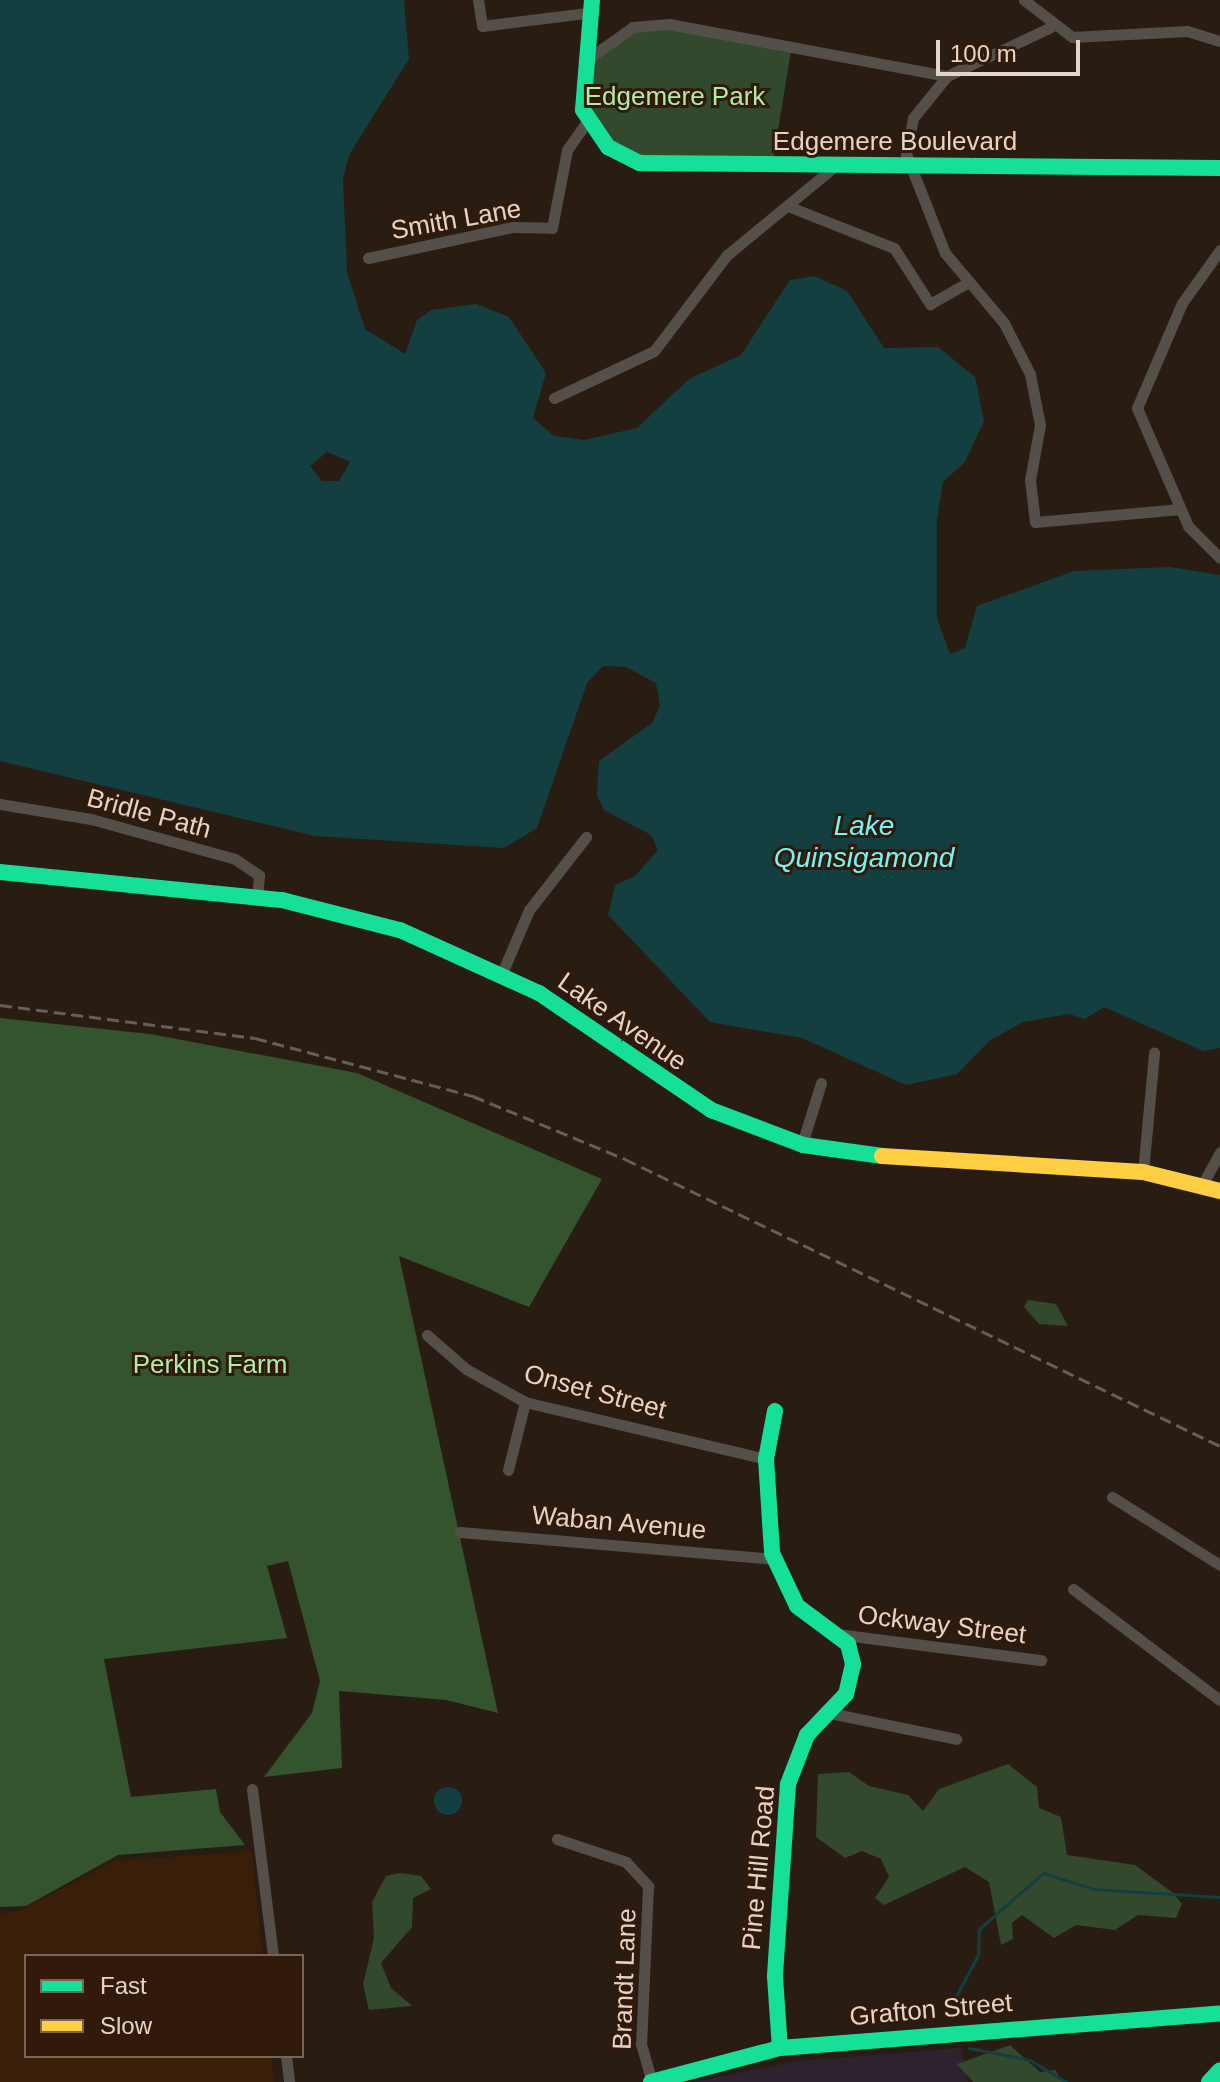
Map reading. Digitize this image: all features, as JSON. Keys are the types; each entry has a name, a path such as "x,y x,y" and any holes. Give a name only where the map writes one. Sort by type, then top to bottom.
{"main road":[{"path":"587,121 583,85 592,56 591,3"},
{"name":"Edgemere Boulevard","path":"587,121 615,152 649,164 1220,168"},
{"name":"Lake Avenue","path":"0,872 257,897 368,919 502,973 690,1098 802,1144 894,1158 1143,1172 1220,1191"},
{"path":"775,1411 766,1459 775,1559 797,1606 837,1634"},
{"name":"Pine Hill Road","path":"780,2048 775,1977 788,1784 800,1747 825,1712 846,1694 852,1674 851,1650 837,1634"},
{"name":"Grafton Street","path":"652,2082 780,2048 1220,2013"},
{"path":"1209,2082 1220,2070"}],"street":[{"path":"478,0 482,26 591,3"},
{"path":"1024,0 1051,27 1088,40 1176,31 1220,41"},
{"path":"592,56 633,27 669,24 947,76"},
{"path":"1051,27 947,76 913,118 906,137 911,167 935,234 967,283 1012,334 1034,384 1035,522 1180,509"},
{"name":"Smith Lane","path":"368,258 513,227 552,228 567,150 587,121"},
{"path":"554,398 654,351 727,255 790,207 835,166"},
{"path":"790,207 894,248 930,304 967,283"},
{"path":"1220,250 1182,303 1137,408 1193,534 1220,558"},
{"name":"Bridle Path","path":"0,804 91,819 235,859 261,879 257,897"},
{"path":"502,973 529,910 586,837"},
{"path":"1143,1172 1154,1053"},
{"path":"802,1144 821,1083"},
{"path":"1202,1185 1220,1152"},
{"name":"Onset Street","path":"427,1335 466,1369 525,1402 766,1459"},
{"path":"508,1470 525,1402"},
{"path":"1112,1497 1220,1565"},
{"name":"Waban Avenue","path":"460,1532 775,1559"},
{"path":"1073,1589 1220,1700"},
{"name":"Ockway Street","path":"837,1634 1041,1660"},
{"path":"825,1712 956,1739"},
{"path":"252,1789 273,1954"},
{"name":"Brandt Lane","path":"557,1839 626,1862 648,1886 641,2044 652,2082"},
{"path":"286,2058 289,2082"}],"shaded area":[{"path":"252,1851 262,1954 24,1954 24,2058 271,2058 274,2082 0,2082 0,1913 17,1912 114,1861"},
{"path":"961,2048 968,2082 693,2082 797,2061"}],"green space":[{"name":"Edgemere Park","path":"654,24 791,51 772,167 630,160 583,110 592,56 610,40"},
{"name":"Perkins Farm","path":"0,1018 150,1034 357,1073 602,1179 529,1307 399,1256 498,1713 446,1700 339,1691 342,1768 264,1777 312,1713 320,1681 288,1561 267,1566 287,1638 104,1659 131,1797 216,1789 220,1812 245,1845 118,1855 26,1906 0,1907"},
{"path":"1028,1300 1056,1304 1068,1326 1039,1324 1024,1307"},
{"path":"1008,1764 1037,1787 1039,1808 1061,1817 1067,1855 1135,1865 1173,1893 1182,1904 1176,1918 1138,1915 1115,1930 1076,1925 1054,1938 1022,1915 1012,1923 1013,1939 1001,1945 989,1882 965,1867 884,1905 875,1898 889,1877 881,1859 862,1851 845,1858 816,1837 818,1774 849,1772 869,1786 908,1795 923,1811 939,1789"},
{"path":"400,1873 421,1876 431,1889 413,1898 412,1927 381,1963 391,1988 412,2006 369,2010 363,1984 374,1938 372,1902 386,1876"},
{"path":"1010,2045 1040,2072 1055,2070 1063,2082 973,2082 957,2064"}],"water":[{"name":"Lake Quinsigamond","path":"0,0 404,0 409,59 349,155 343,179 347,272 365,329 405,354 417,320 431,310 476,304 509,317 546,373 533,418 554,436 584,440 637,428 689,379 741,355 790,280 814,276 847,291 884,348 938,347 975,377 984,421 965,462 943,482 937,519 937,618 950,654 965,648 977,606 1074,571 1170,567 1220,575 1220,1048 1203,1051 1104,1007 1085,1019 1069,1014 1023,1022 989,1041 957,1074 906,1085 802,1038 710,1022 608,915 615,885 635,876 658,850 651,835 604,810 597,795 599,761 652,723 660,706 656,683 626,667 603,666 587,683 537,828 504,848 315,836 0,761","holes":["327,452 350,462 339,481 322,481 310,466"]},
{"path":"448,1787 458,1791 462,1801 458,1811 448,1815 438,1811 434,1801 438,1791"}],"waterway":[{"path":"955,1998 978,1955 979,1929 1043,1873 1094,1889 1220,1897"},
{"path":"969,2048 1030,2060 1066,2082"}],"railway":[{"path":"0,1005 255,1038 473,1096 625,1159 1220,1446"}],"traffic: fast":[{"path":"592,0 583,110 608,147 639,163 1220,168"},
{"path":"0,872 282,900 400,930 539,993 711,1110 803,1145 882,1156"},
{"path":"775,1411 766,1459 772,1553 797,1606 848,1644 853,1664 846,1694 807,1735 788,1784 775,1977 780,2048"},
{"path":"651,2082 780,2048 1220,2013"},
{"path":"1209,2082 1220,2070"}],"traffic: slow":[{"path":"882,1156 1143,1172 1220,1191"}]}
